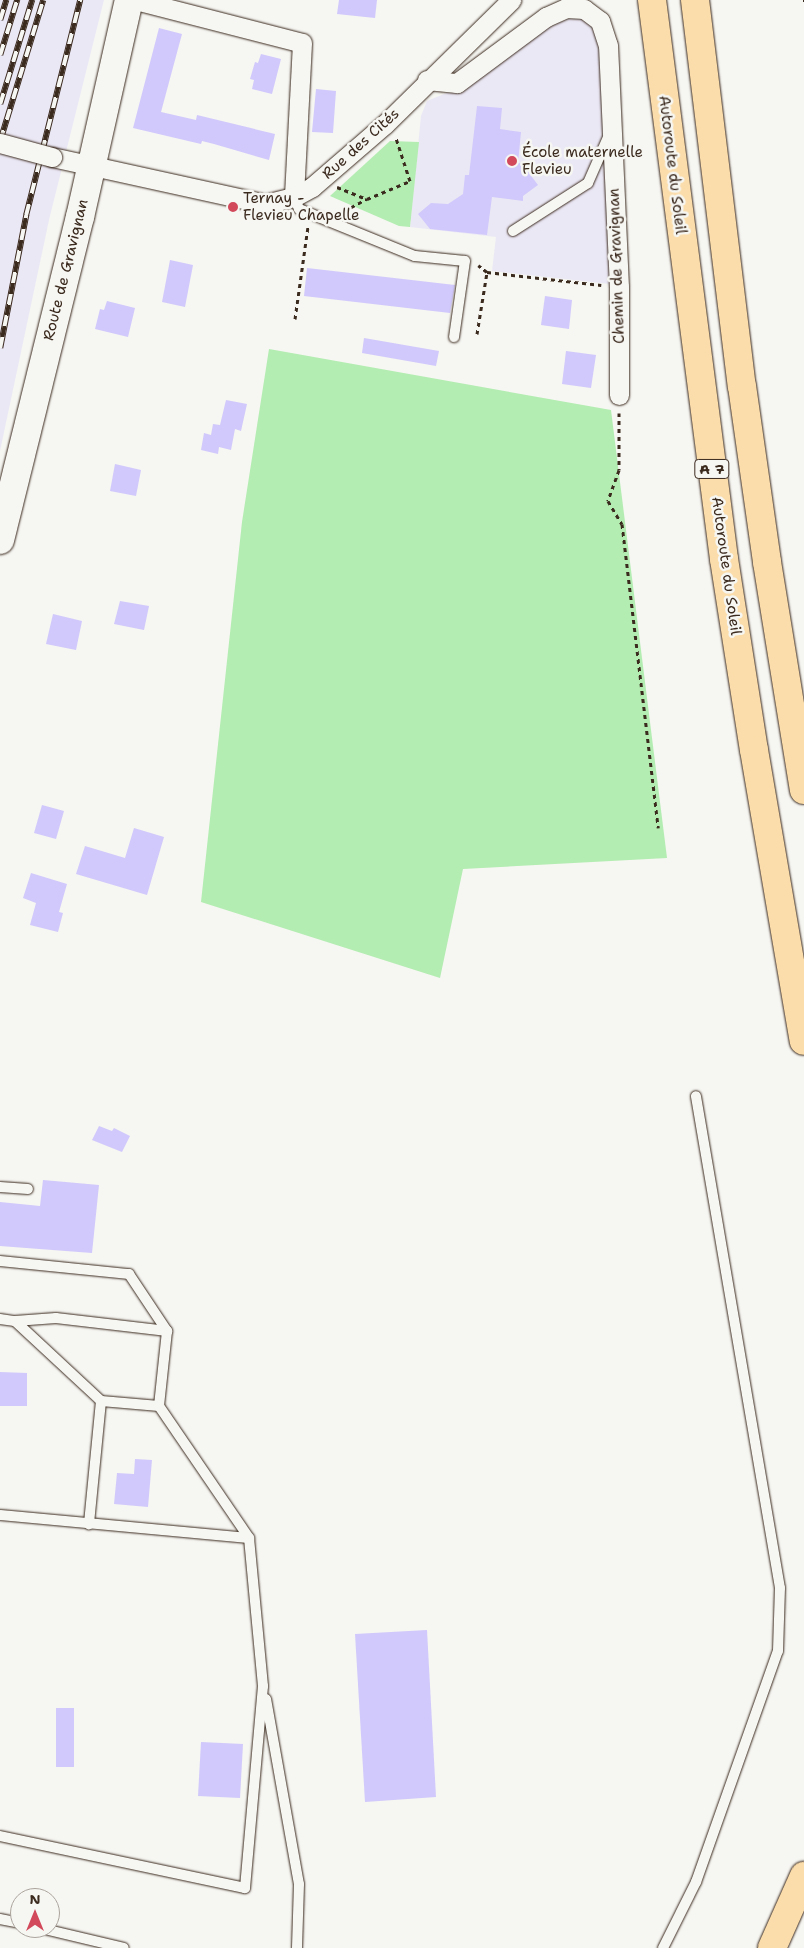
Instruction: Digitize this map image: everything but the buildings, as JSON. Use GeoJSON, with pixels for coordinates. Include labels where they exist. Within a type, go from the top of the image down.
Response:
{"type":"FeatureCollection","features":[{"type":"Feature","properties":{"kind":"highway","name":"Autoroute du Soleil"},"geometry":{"type":"LineString","coordinates":[[652,0],[724,559],[754,750],[804,1041]]}},
{"type":"Feature","properties":{"kind":"highway","name":"A 7"},"geometry":{"type":"LineString","coordinates":[[695,0],[746,415],[767,562],[804,790]]}},
{"type":"Feature","properties":{"kind":"highway"},"geometry":{"type":"LineString","coordinates":[[772,1948],[804,1876]]}},
{"type":"Feature","properties":{"kind":"street","name":"Route de Gravignan"},"geometry":{"type":"LineString","coordinates":[[0,540],[80,217],[130,0]]}},
{"type":"Feature","properties":{"kind":"street"},"geometry":{"type":"LineString","coordinates":[[135,0],[302,43],[294,198]]}},
{"type":"Feature","properties":{"kind":"street","name":"Rue des Cités"},"geometry":{"type":"LineString","coordinates":[[0,144],[265,204],[294,198],[327,175],[384,124],[511,0]]}},
{"type":"Feature","properties":{"kind":"street","name":"Chemin de Gravignan"},"geometry":{"type":"LineString","coordinates":[[427,80],[457,82],[546,17],[566,8],[584,9],[600,21],[608,45],[619,287],[619,395]]}},
{"type":"Feature","properties":{"kind":"lane"},"geometry":{"type":"LineString","coordinates":[[513,231],[588,183],[606,138],[612,132]]}},
{"type":"Feature","properties":{"kind":"lane"},"geometry":{"type":"LineString","coordinates":[[294,198],[299,210],[415,256],[465,261],[454,337]]}},
{"type":"Feature","properties":{"kind":"lane"},"geometry":{"type":"LineString","coordinates":[[663,1948],[696,1882],[778,1651],[780,1588],[696,1096]]}},
{"type":"Feature","properties":{"kind":"lane"},"geometry":{"type":"LineString","coordinates":[[0,1187],[28,1189]]}},
{"type":"Feature","properties":{"kind":"lane"},"geometry":{"type":"LineString","coordinates":[[0,1260],[129,1274],[167,1331],[159,1406],[249,1538],[263,1686],[299,1884],[296,1948]]}},
{"type":"Feature","properties":{"kind":"lane"},"geometry":{"type":"LineString","coordinates":[[0,1319],[15,1321],[56,1318],[167,1331]]}},
{"type":"Feature","properties":{"kind":"lane"},"geometry":{"type":"LineString","coordinates":[[15,1321],[101,1401],[159,1406]]}},
{"type":"Feature","properties":{"kind":"lane"},"geometry":{"type":"LineString","coordinates":[[90,1524],[101,1401]]}},
{"type":"Feature","properties":{"kind":"lane"},"geometry":{"type":"LineString","coordinates":[[0,1515],[249,1538]]}},
{"type":"Feature","properties":{"kind":"lane"},"geometry":{"type":"LineString","coordinates":[[0,1836],[245,1888],[263,1686]]}},
{"type":"Feature","properties":{"kind":"lane"},"geometry":{"type":"LineString","coordinates":[[60,1933],[124,1948]]}},
{"type":"Feature","properties":{"kind":"path"},"geometry":{"type":"LineString","coordinates":[[295,319],[309,214],[323,204],[345,212],[367,199],[410,181],[396,136],[384,124]]}},
{"type":"Feature","properties":{"kind":"path"},"geometry":{"type":"LineString","coordinates":[[327,175],[336,187],[367,199]]}},
{"type":"Feature","properties":{"kind":"path"},"geometry":{"type":"LineString","coordinates":[[465,261],[477,264],[487,272],[619,287]]}},
{"type":"Feature","properties":{"kind":"path"},"geometry":{"type":"LineString","coordinates":[[477,334],[487,272]]}},
{"type":"Feature","properties":{"kind":"path"},"geometry":{"type":"LineString","coordinates":[[619,395],[619,470],[608,501],[622,524],[658,828]]}},
{"type":"Feature","properties":{"kind":"shaded area"},"geometry":{"type":"Polygon","coordinates":[[[0,0],[104,0],[49,220],[0,451],[0,0]]]}},
{"type":"Feature","properties":{"kind":"shaded area","name":"École maternelle Flevieu"},"geometry":{"type":"Polygon","coordinates":[[[582,15],[596,27],[602,52],[610,284],[492,271],[496,237],[410,227],[421,116],[427,101],[466,85],[555,18],[582,15]]]}},
{"type":"Feature","properties":{"kind":"green space"},"geometry":{"type":"Polygon","coordinates":[[[390,141],[419,142],[410,227],[399,226],[330,196],[390,141]]]}},
{"type":"Feature","properties":{"kind":"green space"},"geometry":{"type":"Polygon","coordinates":[[[269,349],[611,410],[667,858],[463,869],[440,978],[201,902],[242,522],[269,349]]]}},
{"type":"Feature","properties":{"kind":"railway"},"geometry":{"type":"LineString","coordinates":[[0,20],[6,0]]}},
{"type":"Feature","properties":{"kind":"railway"},"geometry":{"type":"LineString","coordinates":[[0,55],[17,0]]}},
{"type":"Feature","properties":{"kind":"railway"},"geometry":{"type":"LineString","coordinates":[[0,104],[32,0]]}},
{"type":"Feature","properties":{"kind":"railway"},"geometry":{"type":"LineString","coordinates":[[0,141],[43,0]]}},
{"type":"Feature","properties":{"kind":"railway"},"geometry":{"type":"LineString","coordinates":[[0,348],[26,215],[80,0]]}},
{"type":"Feature","properties":{"kind":"place","name":"École maternelle Flevieu"},"geometry":{"type":"Point","coordinates":[512,161]}},
{"type":"Feature","properties":{"kind":"place","name":"Ternay - Flevieu Chapelle"},"geometry":{"type":"Point","coordinates":[233,207]}}]}
